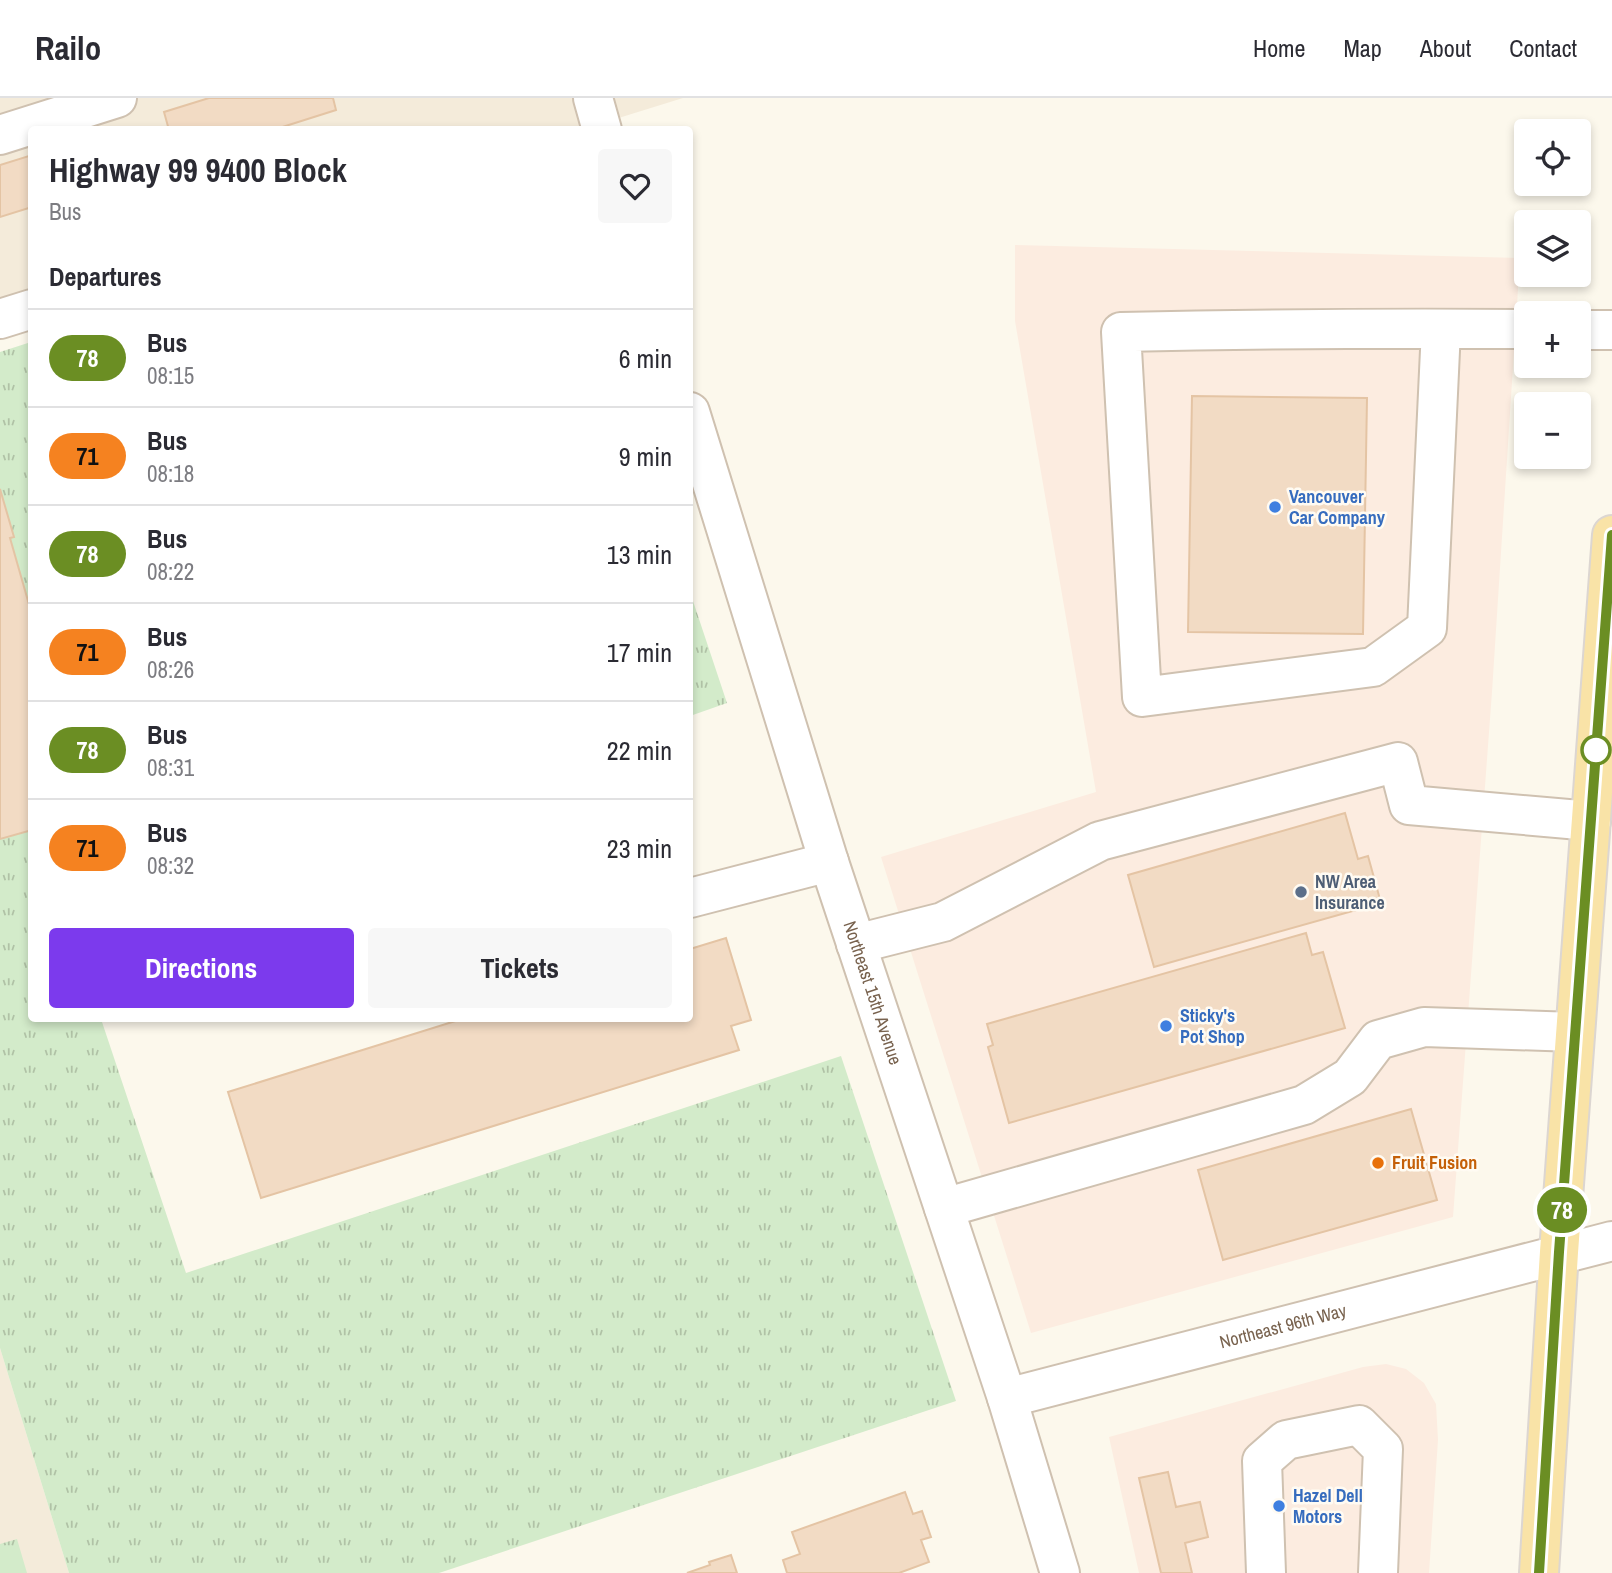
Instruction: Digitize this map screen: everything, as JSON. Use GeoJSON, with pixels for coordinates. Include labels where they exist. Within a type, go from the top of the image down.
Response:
{"type":"FeatureCollection","features":[{"type":"Feature","properties":{"kind":"main road"},"geometry":{"type":"LineString","coordinates":[[1539,1573],[1559,1252],[1591,821],[1604,743],[1612,535]]}},
{"type":"Feature","properties":{"kind":"street"},"geometry":{"type":"LineString","coordinates":[[28,126],[117,98]]}},
{"type":"Feature","properties":{"kind":"street"},"geometry":{"type":"LineString","coordinates":[[0,135],[28,126]]}},
{"type":"Feature","properties":{"kind":"street"},"geometry":{"type":"LineString","coordinates":[[0,319],[28,310]]}},
{"type":"Feature","properties":{"kind":"street"},"geometry":{"type":"LineString","coordinates":[[1441,329],[1427,628],[1373,667],[1142,698],[1121,332],[1292,328],[1514,329]]}},
{"type":"Feature","properties":{"kind":"street"},"geometry":{"type":"LineString","coordinates":[[1591,330],[1612,330]]}},
{"type":"Feature","properties":{"kind":"street","name":"Northeast 15th Avenue"},"geometry":{"type":"LineString","coordinates":[[693,422],[829,862],[1007,1398],[1060,1573]]}},
{"type":"Feature","properties":{"kind":"street"},"geometry":{"type":"LineString","coordinates":[[856,944],[943,922],[1100,841],[1398,762],[1409,805],[1591,821]]}},
{"type":"Feature","properties":{"kind":"street"},"geometry":{"type":"LineString","coordinates":[[693,897],[829,862]]}},
{"type":"Feature","properties":{"kind":"street"},"geometry":{"type":"LineString","coordinates":[[944,1208],[1304,1105],[1350,1077],[1378,1040],[1424,1027],[1575,1032]]}},
{"type":"Feature","properties":{"kind":"street","name":"Northeast 96th Way"},"geometry":{"type":"LineString","coordinates":[[1007,1398],[1559,1252],[1612,1241]]}},
{"type":"Feature","properties":{"kind":"street"},"geometry":{"type":"LineString","coordinates":[[1266,1573],[1262,1461],[1286,1440],[1359,1425],[1383,1449],[1378,1573]]}},
{"type":"Feature","properties":{"kind":"shaded area"},"geometry":{"type":"Polygon","coordinates":[[[0,98],[683,98],[593,126],[28,126],[28,297],[0,306],[0,98]]]}},
{"type":"Feature","properties":{"kind":"shaded area"},"geometry":{"type":"Polygon","coordinates":[[[1015,245],[1514,258],[1514,287],[1518,287],[1517,301],[1514,301],[1514,351],[1492,692],[1453,1217],[1031,1333],[881,857],[1096,792],[1015,321],[1015,245]]]}},
{"type":"Feature","properties":{"kind":"shaded area"},"geometry":{"type":"Polygon","coordinates":[[[0,1348],[69,1573],[0,1573],[0,1348]]]}},
{"type":"Feature","properties":{"kind":"shaded area","name":"Hazel Dell Motors"},"geometry":{"type":"Polygon","coordinates":[[[1386,1364],[1406,1369],[1424,1383],[1436,1404],[1438,1440],[1429,1573],[1139,1573],[1109,1437],[1363,1367],[1386,1364]]]}},
{"type":"Feature","properties":{"kind":"green space"},"geometry":{"type":"Polygon","coordinates":[[[28,343],[28,1022],[102,1022],[186,1273],[841,1056],[956,1401],[439,1573],[69,1573],[0,1348],[0,352],[28,343]]]}},
{"type":"Feature","properties":{"kind":"green space"},"geometry":{"type":"Polygon","coordinates":[[[693,601],[727,703],[693,715],[693,601]]]}},
{"type":"Feature","properties":{"kind":"green space"},"geometry":{"type":"Polygon","coordinates":[[[17,1539],[27,1573],[0,1573],[0,1544],[17,1539]]]}},
{"type":"Feature","properties":{"kind":"building"},"geometry":{"type":"Polygon","coordinates":[[[209,98],[333,98],[336,110],[286,126],[168,126],[164,112],[209,98]]]}},
{"type":"Feature","properties":{"kind":"building"},"geometry":{"type":"Polygon","coordinates":[[[28,156],[28,208],[0,217],[0,165],[28,156]]]}},
{"type":"Feature","properties":{"kind":"building"},"geometry":{"type":"Polygon","coordinates":[[[1192,396],[1367,398],[1363,634],[1188,632],[1192,396]]]}},
{"type":"Feature","properties":{"kind":"building"},"geometry":{"type":"Polygon","coordinates":[[[0,489],[14,537],[10,538],[28,601],[28,831],[0,839],[0,489]]]}},
{"type":"Feature","properties":{"kind":"building"},"geometry":{"type":"Polygon","coordinates":[[[1345,813],[1358,859],[1368,856],[1381,903],[1154,967],[1128,875],[1345,813]]]}},
{"type":"Feature","properties":{"kind":"building","name":"Sticky's Pot Shop"},"geometry":{"type":"Polygon","coordinates":[[[1306,933],[1312,955],[1323,952],[1345,1028],[1009,1123],[988,1047],[993,1045],[987,1024],[1306,933]]]}},
{"type":"Feature","properties":{"kind":"building"},"geometry":{"type":"Polygon","coordinates":[[[726,938],[751,1020],[731,1026],[739,1050],[261,1198],[228,1092],[452,1022],[693,1022],[693,948],[726,938]]]}},
{"type":"Feature","properties":{"kind":"building"},"geometry":{"type":"Polygon","coordinates":[[[1411,1109],[1437,1200],[1223,1260],[1198,1170],[1411,1109]]]}},
{"type":"Feature","properties":{"kind":"building"},"geometry":{"type":"Polygon","coordinates":[[[1168,1472],[1176,1507],[1200,1502],[1208,1537],[1185,1543],[1192,1573],[1161,1573],[1139,1478],[1168,1472]]]}},
{"type":"Feature","properties":{"kind":"building"},"geometry":{"type":"Polygon","coordinates":[[[905,1492],[913,1514],[922,1511],[931,1537],[921,1540],[929,1562],[899,1573],[787,1573],[783,1560],[800,1554],[792,1532],[905,1492]]]}},
{"type":"Feature","properties":{"kind":"building"},"geometry":{"type":"Polygon","coordinates":[[[731,1555],[737,1573],[687,1573],[710,1565],[709,1562],[731,1555]]]}},
{"type":"Feature","properties":{"kind":"bus line","name":"78"},"geometry":{"type":"LineString","coordinates":[[1539,1573],[1559,1252],[1612,535]]}},
{"type":"Feature","properties":{"kind":"place","name":"Vancouver Car Company"},"geometry":{"type":"Point","coordinates":[1275,507]}},
{"type":"Feature","properties":{"kind":"place","name":"NW Area Insurance"},"geometry":{"type":"Point","coordinates":[1301,892]}},
{"type":"Feature","properties":{"kind":"place","name":"Sticky's Pot Shop"},"geometry":{"type":"Point","coordinates":[1166,1026]}},
{"type":"Feature","properties":{"kind":"place","name":"Fruit Fusion"},"geometry":{"type":"Point","coordinates":[1378,1163]}},
{"type":"Feature","properties":{"kind":"place","name":"Hazel Dell Motors"},"geometry":{"type":"Point","coordinates":[1279,1506]}}]}
